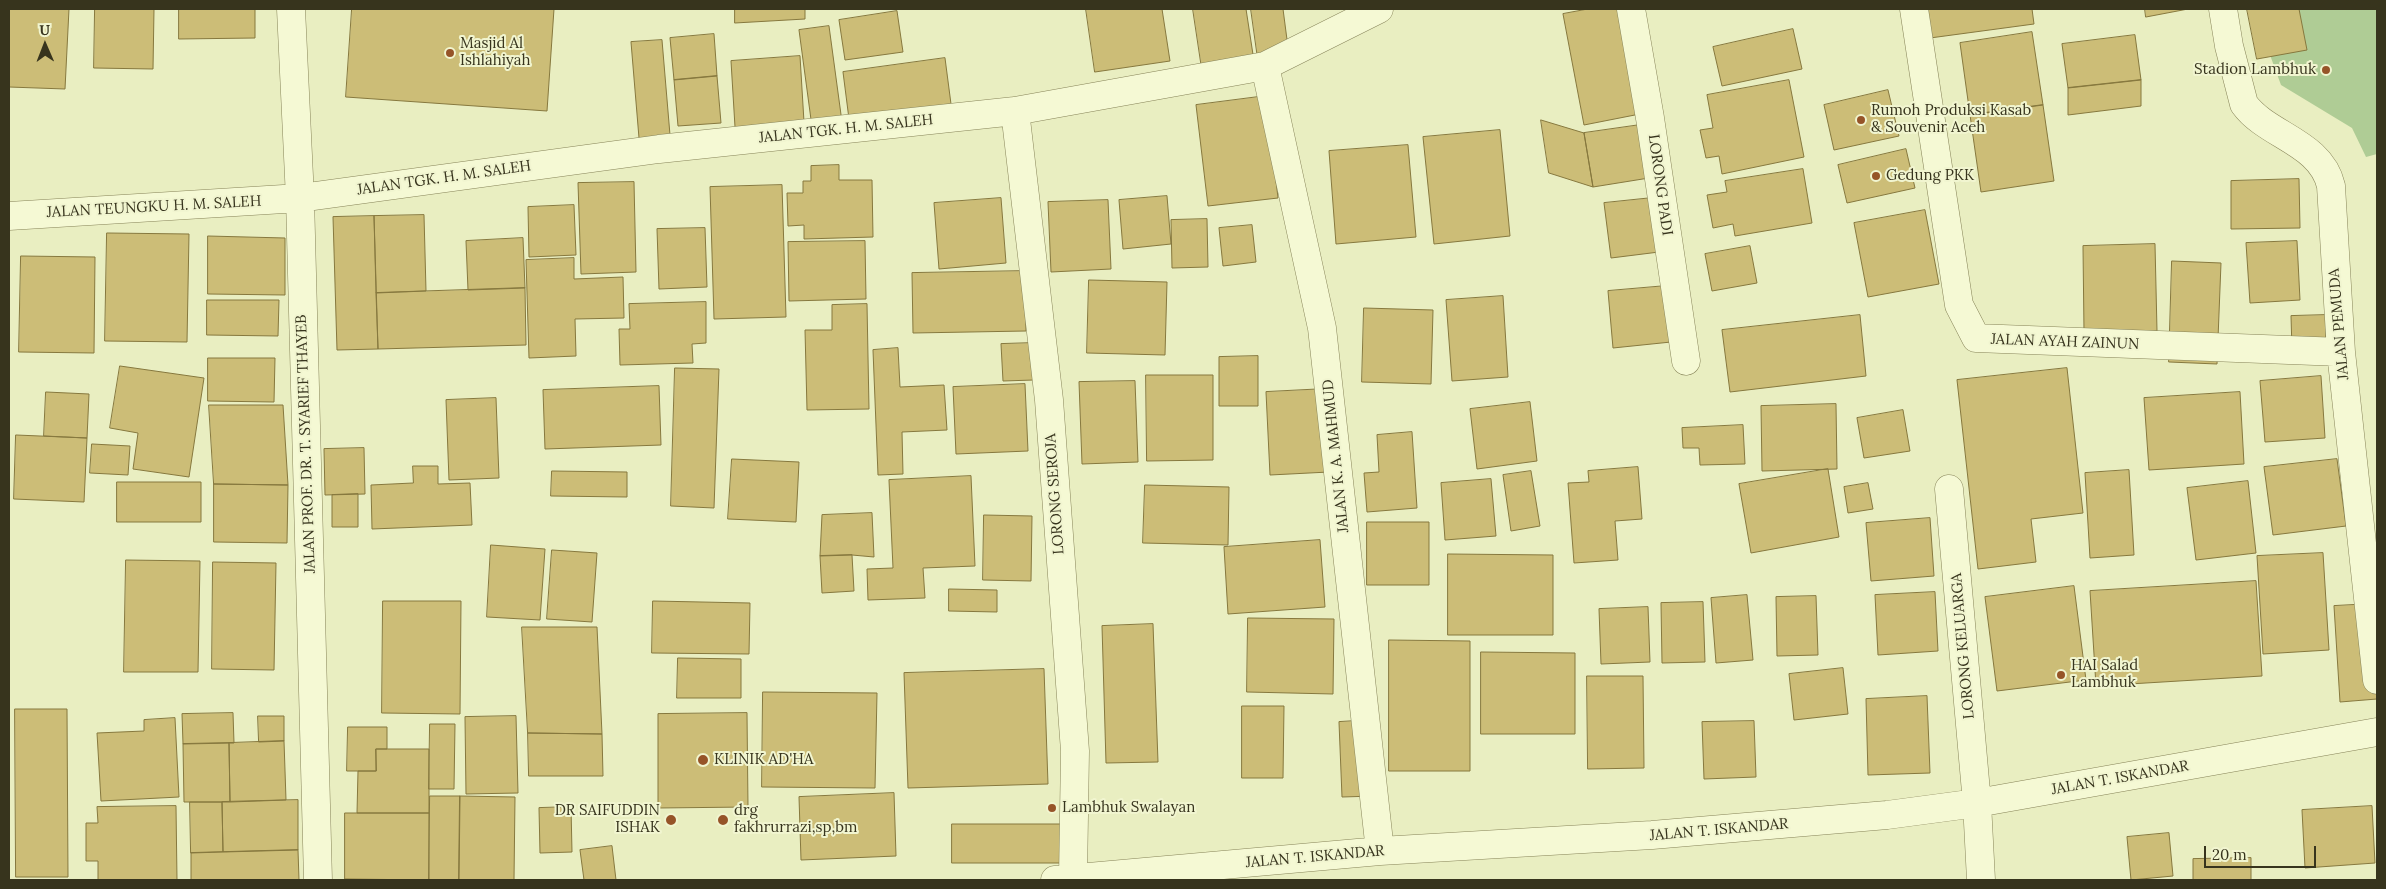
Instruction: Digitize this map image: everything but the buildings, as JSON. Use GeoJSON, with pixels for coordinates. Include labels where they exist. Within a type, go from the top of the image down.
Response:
{"type":"FeatureCollection","features":[{"type":"Feature","properties":{"kind":"street","name":"JALAN PROF. DR. T. SYARIEF THAYEB"},"geometry":{"type":"LineString","coordinates":[[291,9],[300,198],[318,880]]}},
{"type":"Feature","properties":{"kind":"street","name":"JALAN TGK. H. M. SALEH"},"geometry":{"type":"LineString","coordinates":[[300,198],[659,149],[1015,111],[1265,66],[1379,9]]}},
{"type":"Feature","properties":{"kind":"street","name":"LORONG PADI"},"geometry":{"type":"LineString","coordinates":[[1631,9],[1650,118],[1686,361]]}},
{"type":"Feature","properties":{"kind":"street","name":"JALAN AYAH ZAINUN"},"geometry":{"type":"LineString","coordinates":[[1914,9],[1959,305],[1976,338],[2341,352]]}},
{"type":"Feature","properties":{"kind":"street","name":"JALAN PEMUDA"},"geometry":{"type":"LineString","coordinates":[[2223,9],[2229,46],[2244,104],[2250,112],[2291,138],[2320,163],[2329,177],[2341,352],[2377,680]]}},
{"type":"Feature","properties":{"kind":"street","name":"JALAN K. A. MAHMUD"},"geometry":{"type":"LineString","coordinates":[[1265,66],[1322,328],[1380,851]]}},
{"type":"Feature","properties":{"kind":"street","name":"LORONG SEROJA"},"geometry":{"type":"LineString","coordinates":[[1015,111],[1049,400],[1075,751],[1064,880]]}},
{"type":"Feature","properties":{"kind":"street","name":"JALAN TEUNGKU H. M. SALEH"},"geometry":{"type":"LineString","coordinates":[[9,216],[300,198]]}},
{"type":"Feature","properties":{"kind":"street","name":"LORONG KELUARGA"},"geometry":{"type":"LineString","coordinates":[[1949,489],[1977,803],[1981,880]]}},
{"type":"Feature","properties":{"kind":"street","name":"JALAN T. ISKANDAR"},"geometry":{"type":"LineString","coordinates":[[1064,880],[1380,851],[1652,836],[1887,815],[1977,803],[2377,732]]}},
{"type":"Feature","properties":{"kind":"green space","name":"Stadion Lambhuk"},"geometry":{"type":"Polygon","coordinates":[[[2263,9],[2377,9],[2377,154],[2366,157],[2352,128],[2281,85],[2270,55],[2263,9]]]}},
{"type":"Feature","properties":{"kind":"place","name":"Masjid Al Ishlahiyah"},"geometry":{"type":"Point","coordinates":[450,53]}},
{"type":"Feature","properties":{"kind":"place","name":"Stadion Lambhuk"},"geometry":{"type":"Point","coordinates":[2326,70]}},
{"type":"Feature","properties":{"kind":"place","name":"Rumoh Produksi Kasab & Souvenir Aceh"},"geometry":{"type":"Point","coordinates":[1861,120]}},
{"type":"Feature","properties":{"kind":"place","name":"Gedung PKK"},"geometry":{"type":"Point","coordinates":[1876,176]}},
{"type":"Feature","properties":{"kind":"place","name":"HAI Salad Lambhuk"},"geometry":{"type":"Point","coordinates":[2061,675]}},
{"type":"Feature","properties":{"kind":"place","name":"KLINIK AD'HA"},"geometry":{"type":"Point","coordinates":[703,760]}},
{"type":"Feature","properties":{"kind":"place","name":"Lambhuk Swalayan"},"geometry":{"type":"Point","coordinates":[1052,808]}},
{"type":"Feature","properties":{"kind":"place","name":"DR SAIFUDDIN ISHAK"},"geometry":{"type":"Point","coordinates":[671,820]}},
{"type":"Feature","properties":{"kind":"place","name":"drg fakhrurrazi,sp,bm"},"geometry":{"type":"Point","coordinates":[723,820]}}]}
